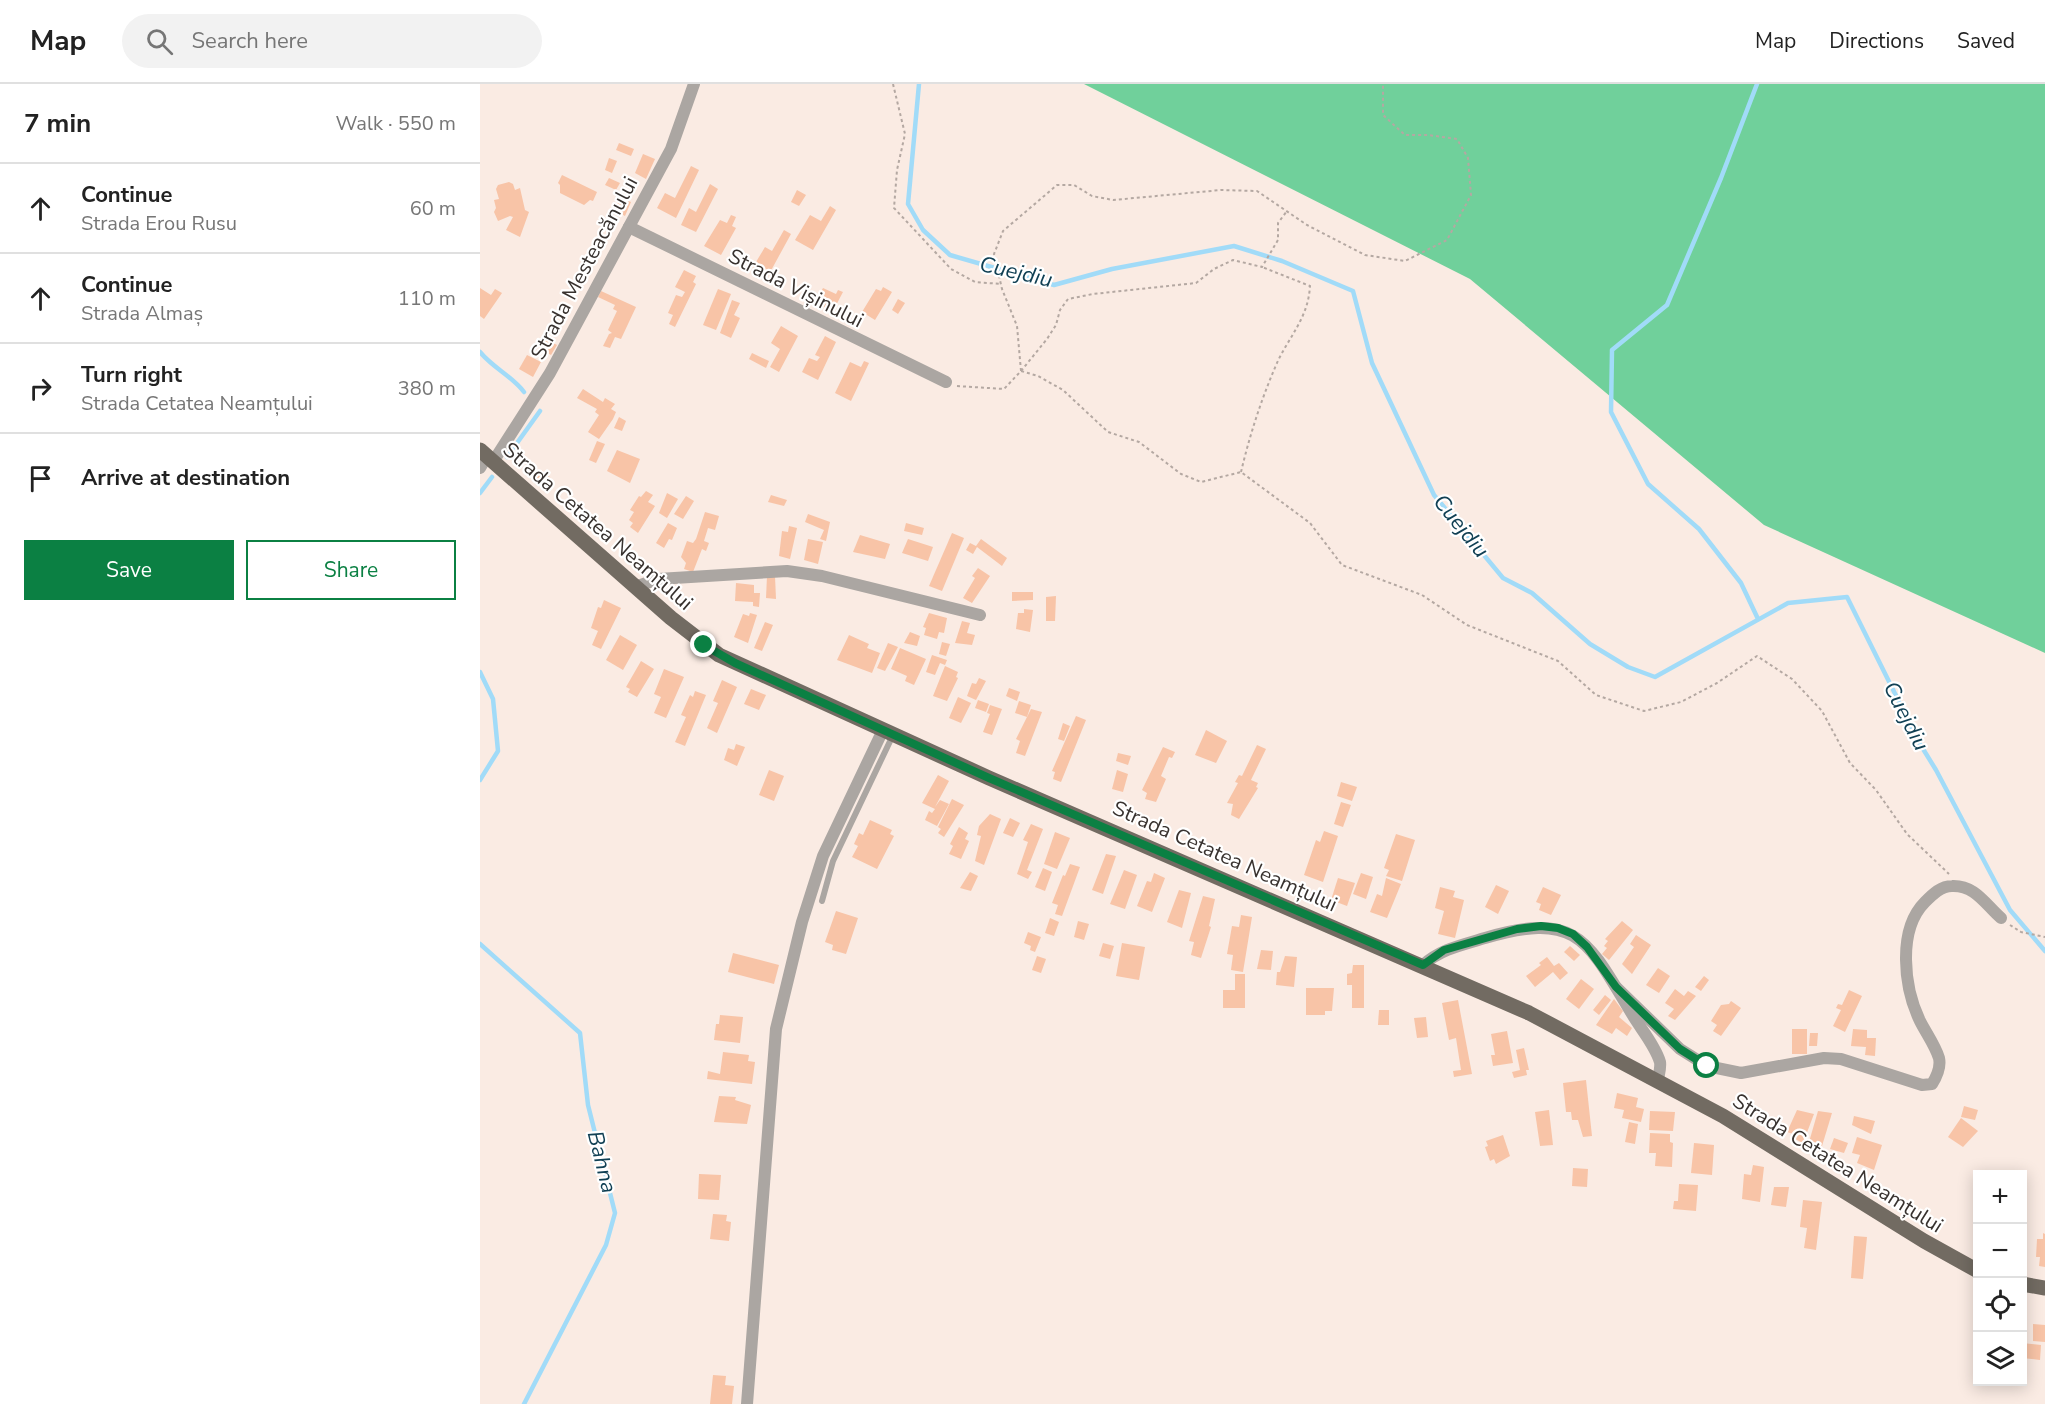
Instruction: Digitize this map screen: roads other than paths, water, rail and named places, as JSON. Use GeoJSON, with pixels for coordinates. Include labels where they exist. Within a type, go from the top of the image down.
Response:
{"type":"FeatureCollection","features":[{"type":"Feature","properties":{"kind":"main road","name":"Strada Cetatea Neamțului"},"geometry":{"type":"LineString","coordinates":[[485,459],[635,587],[719,655],[989,778],[1423,965],[1528,1013],[1723,1116],[1924,1242],[1973,1269]]}},
{"type":"Feature","properties":{"kind":"main road"},"geometry":{"type":"LineString","coordinates":[[2027,1285],[2045,1288]]}},
{"type":"Feature","properties":{"kind":"street","name":"Strada Mesteacănului"},"geometry":{"type":"LineString","coordinates":[[485,459],[549,373],[671,149],[694,84]]}},
{"type":"Feature","properties":{"kind":"street","name":"Strada Vișinului"},"geometry":{"type":"LineString","coordinates":[[629,227],[946,382]]}},
{"type":"Feature","properties":{"kind":"street"},"geometry":{"type":"LineString","coordinates":[[635,587],[658,579],[787,571],[822,576],[980,615]]}},
{"type":"Feature","properties":{"kind":"street"},"geometry":{"type":"LineString","coordinates":[[747,1404],[776,1029],[802,922],[823,856],[888,732]]}},
{"type":"Feature","properties":{"kind":"street"},"geometry":{"type":"LineString","coordinates":[[1616,987],[1680,1049],[1707,1066],[1741,1073],[1824,1058],[1841,1059],[1922,1085],[1932,1084],[1938,1074],[1940,1059],[1913,1003],[1907,945],[1921,907],[1934,893],[1947,886],[1960,886],[1971,890],[2001,918]]}},
{"type":"Feature","properties":{"kind":"street"},"geometry":{"type":"LineString","coordinates":[[1423,965],[1444,950],[1517,929],[1541,926],[1558,928],[1573,934],[1587,947],[1616,987],[1660,1063],[1658,1080]]}},
{"type":"Feature","properties":{"kind":"lane"},"geometry":{"type":"LineString","coordinates":[[822,901],[833,861],[888,732]]}},
{"type":"Feature","properties":{"kind":"waterway","name":"Cuejdiu"},"geometry":{"type":"LineString","coordinates":[[919,84],[908,204],[923,230],[950,255],[1054,285],[1112,269],[1234,246],[1282,261],[1353,291],[1372,363],[1434,495],[1503,578],[1532,593],[1590,644],[1628,667],[1655,677],[1788,603],[1847,597],[1920,744],[2010,910],[2045,951]]}},
{"type":"Feature","properties":{"kind":"waterway"},"geometry":{"type":"LineString","coordinates":[[1757,84],[1721,178],[1667,305],[1612,350],[1611,412],[1648,484],[1699,529],[1741,583],[1758,619]]}},
{"type":"Feature","properties":{"kind":"waterway","name":"Bahna"},"geometry":{"type":"LineString","coordinates":[[480,352],[524,392]]}},
{"type":"Feature","properties":{"kind":"waterway","name":"Bahna"},"geometry":{"type":"LineString","coordinates":[[507,457],[540,411]]}},
{"type":"Feature","properties":{"kind":"waterway","name":"Bahna"},"geometry":{"type":"LineString","coordinates":[[480,493],[492,477]]}},
{"type":"Feature","properties":{"kind":"waterway","name":"Bahna"},"geometry":{"type":"LineString","coordinates":[[480,672],[493,699],[498,751],[480,780]]}},
{"type":"Feature","properties":{"kind":"waterway","name":"Bahna"},"geometry":{"type":"LineString","coordinates":[[480,944],[580,1033],[588,1105],[615,1213],[606,1245],[524,1404]]}}]}
